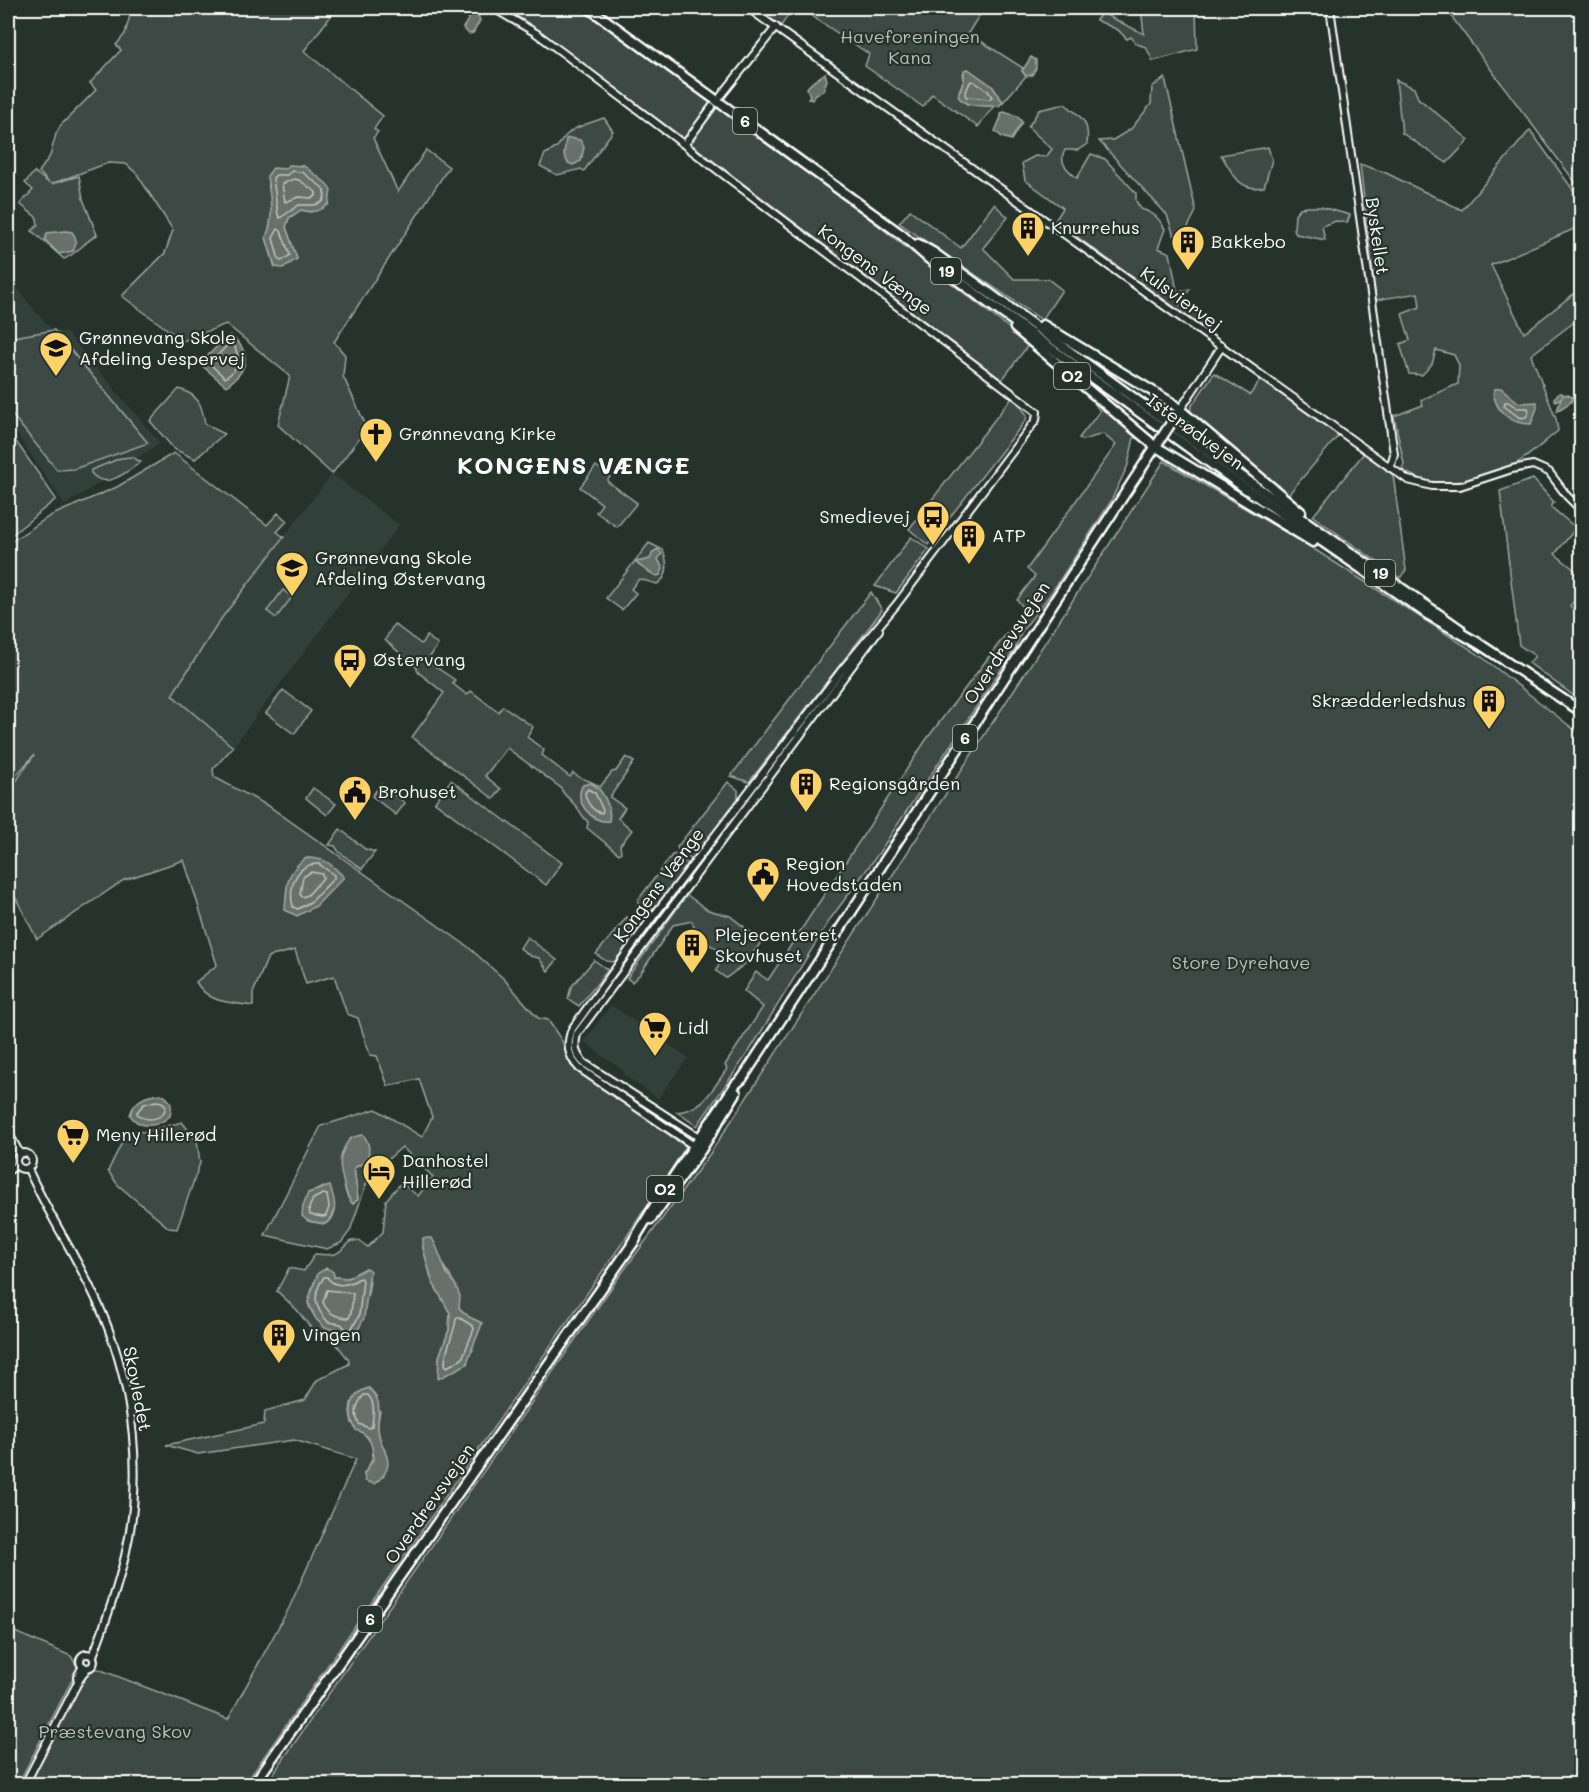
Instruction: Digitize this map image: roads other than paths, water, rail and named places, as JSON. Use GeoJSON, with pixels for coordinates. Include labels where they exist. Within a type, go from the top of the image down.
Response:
{"type":"FeatureCollection","features":[{"type":"Feature","properties":{"kind":"main road","name":"Isterødvejen"},"geometry":{"type":"LineString","coordinates":[[589,8],[902,235],[928,258],[991,305],[1331,549],[1427,614],[1478,643]]}},
{"type":"Feature","properties":{"kind":"main road","name":"Isterødvejen"},"geometry":{"type":"LineString","coordinates":[[902,235],[934,253],[1310,524],[1478,643],[1581,712]]}},
{"type":"Feature","properties":{"kind":"main road","name":"6"},"geometry":{"type":"LineString","coordinates":[[1001,301],[1023,312],[1178,412]]}},
{"type":"Feature","properties":{"kind":"main road","name":"O2"},"geometry":{"type":"LineString","coordinates":[[991,305],[1032,342],[1157,444]]}},
{"type":"Feature","properties":{"kind":"main road","name":"Overdrevsvejen"},"geometry":{"type":"LineString","coordinates":[[254,1785],[697,1148],[724,1115],[742,1079],[1178,412]]}},
{"type":"Feature","properties":{"kind":"main road"},"geometry":{"type":"LineString","coordinates":[[1178,412],[1300,511],[1310,524]]}},
{"type":"Feature","properties":{"kind":"main road"},"geometry":{"type":"LineString","coordinates":[[1157,444],[1311,541],[1331,549]]}},
{"type":"Feature","properties":{"kind":"street","name":"Kongens Vænge"},"geometry":{"type":"LineString","coordinates":[[493,8],[536,33],[1036,412],[1036,420],[578,1034],[575,1043],[576,1052],[584,1063],[703,1140]]}},
{"type":"Feature","properties":{"kind":"street","name":"Kulsviervej"},"geometry":{"type":"LineString","coordinates":[[748,8],[1390,468],[1419,484],[1447,487],[1476,482],[1512,469],[1533,465],[1549,472],[1581,511]]}},
{"type":"Feature","properties":{"kind":"street","name":"Byskellet"},"geometry":{"type":"LineString","coordinates":[[1330,8],[1394,454],[1390,468]]}},
{"type":"Feature","properties":{"kind":"street"},"geometry":{"type":"LineString","coordinates":[[721,96],[776,27]]}},
{"type":"Feature","properties":{"kind":"street"},"geometry":{"type":"LineString","coordinates":[[685,144],[712,107]]}},
{"type":"Feature","properties":{"kind":"street","name":"Overdrevsvejen"},"geometry":{"type":"LineString","coordinates":[[1178,412],[1222,346]]}},
{"type":"Feature","properties":{"kind":"street","name":"Kongens Vænge"},"geometry":{"type":"LineString","coordinates":[[697,1148],[579,1068],[570,1054],[568,1038],[580,1016],[649,922],[841,671],[891,612]]}},
{"type":"Feature","properties":{"kind":"street"},"geometry":{"type":"LineString","coordinates":[[8,1132],[20,1154]]}},
{"type":"Feature","properties":{"kind":"street"},"geometry":{"type":"LineString","coordinates":[[20,1154],[28,1154],[32,1158],[28,1169],[21,1169],[17,1165],[16,1159],[20,1154]]}},
{"type":"Feature","properties":{"kind":"street"},"geometry":{"type":"LineString","coordinates":[[8,1171],[17,1165]]}},
{"type":"Feature","properties":{"kind":"street","name":"Skovledet"},"geometry":{"type":"LineString","coordinates":[[28,1169],[102,1313],[117,1353],[130,1414],[134,1485],[130,1526],[118,1583],[102,1630],[90,1655]]}},
{"type":"Feature","properties":{"kind":"street"},"geometry":{"type":"LineString","coordinates":[[25,1785],[85,1667],[94,1664],[90,1655],[82,1655],[80,1659],[85,1667]]}},
{"type":"Feature","properties":{"kind":"water"},"geometry":{"type":"Polygon","coordinates":[[[472,13],[478,14],[480,21],[473,33],[469,34],[463,28],[472,13]]]}},
{"type":"Feature","properties":{"kind":"water"},"geometry":{"type":"Polygon","coordinates":[[[1031,57],[1036,60],[1036,68],[1032,75],[1026,76],[1022,71],[1031,57]]]}},
{"type":"Feature","properties":{"kind":"water"},"geometry":{"type":"Polygon","coordinates":[[[968,69],[992,86],[1003,102],[999,106],[983,106],[961,100],[958,96],[964,80],[964,70],[968,69]]]}},
{"type":"Feature","properties":{"kind":"water"},"geometry":{"type":"Polygon","coordinates":[[[825,73],[827,80],[823,91],[816,94],[813,100],[808,99],[810,96],[807,88],[825,73]]]}},
{"type":"Feature","properties":{"kind":"water"},"geometry":{"type":"Polygon","coordinates":[[[1001,113],[1017,116],[1022,122],[1011,140],[995,131],[1001,113]]]}},
{"type":"Feature","properties":{"kind":"water"},"geometry":{"type":"Polygon","coordinates":[[[566,139],[580,140],[584,147],[581,161],[573,165],[568,163],[564,155],[566,139]]]}},
{"type":"Feature","properties":{"kind":"water"},"geometry":{"type":"Polygon","coordinates":[[[289,165],[304,166],[327,184],[331,190],[329,204],[326,207],[316,211],[301,210],[289,218],[286,227],[297,259],[283,268],[275,267],[266,237],[271,214],[267,176],[273,168],[285,169],[289,165]]]}},
{"type":"Feature","properties":{"kind":"water"},"geometry":{"type":"Polygon","coordinates":[[[66,231],[74,234],[75,246],[73,251],[59,254],[45,240],[47,233],[66,231]]]}},
{"type":"Feature","properties":{"kind":"water"},"geometry":{"type":"Polygon","coordinates":[[[230,335],[242,349],[245,362],[239,375],[226,386],[200,364],[230,335]]]}},
{"type":"Feature","properties":{"kind":"water"},"geometry":{"type":"Polygon","coordinates":[[[1501,388],[1519,403],[1537,402],[1531,424],[1517,422],[1502,412],[1493,393],[1495,389],[1501,388]]]}},
{"type":"Feature","properties":{"kind":"water"},"geometry":{"type":"Polygon","coordinates":[[[1559,393],[1573,397],[1571,402],[1557,411],[1561,398],[1556,401],[1554,398],[1559,393]]]}},
{"type":"Feature","properties":{"kind":"water"},"geometry":{"type":"Polygon","coordinates":[[[658,549],[662,554],[658,559],[663,569],[660,575],[656,576],[636,562],[650,559],[653,552],[658,549]]]}},
{"type":"Feature","properties":{"kind":"water"},"geometry":{"type":"Polygon","coordinates":[[[591,783],[606,799],[609,821],[596,819],[582,804],[580,791],[583,785],[591,783]]]}},
{"type":"Feature","properties":{"kind":"water"},"geometry":{"type":"Polygon","coordinates":[[[305,858],[327,862],[344,877],[316,906],[297,916],[285,910],[287,887],[290,875],[305,858]]]}},
{"type":"Feature","properties":{"kind":"water"},"geometry":{"type":"Polygon","coordinates":[[[161,1094],[169,1100],[170,1116],[160,1123],[149,1125],[134,1120],[130,1115],[134,1106],[141,1099],[161,1094]]]}},
{"type":"Feature","properties":{"kind":"water"},"geometry":{"type":"Polygon","coordinates":[[[363,1135],[368,1144],[369,1155],[367,1161],[354,1168],[358,1199],[353,1204],[345,1189],[340,1161],[343,1150],[350,1139],[363,1135]]]}},
{"type":"Feature","properties":{"kind":"water"},"geometry":{"type":"Polygon","coordinates":[[[330,1186],[334,1202],[332,1216],[325,1224],[308,1221],[302,1216],[308,1193],[330,1186]]]}},
{"type":"Feature","properties":{"kind":"water"},"geometry":{"type":"Polygon","coordinates":[[[423,1238],[432,1238],[447,1274],[455,1284],[460,1296],[459,1308],[469,1317],[482,1323],[467,1364],[438,1379],[439,1357],[449,1330],[450,1313],[432,1281],[423,1248],[423,1238]]]}},
{"type":"Feature","properties":{"kind":"water"},"geometry":{"type":"Polygon","coordinates":[[[327,1268],[333,1272],[334,1277],[348,1278],[366,1268],[370,1271],[364,1318],[353,1339],[347,1339],[338,1330],[325,1328],[316,1319],[308,1302],[318,1273],[327,1268]]]}},
{"type":"Feature","properties":{"kind":"water"},"geometry":{"type":"Polygon","coordinates":[[[369,1388],[377,1398],[379,1436],[388,1463],[387,1469],[374,1484],[365,1481],[364,1474],[374,1458],[371,1444],[364,1434],[356,1430],[351,1417],[352,1405],[357,1394],[369,1388]]]}},
{"type":"Feature","properties":{"kind":"place","name":"Knurrehus"},"geometry":{"type":"Point","coordinates":[1028,257]}},
{"type":"Feature","properties":{"kind":"place","name":"Bakkebo"},"geometry":{"type":"Point","coordinates":[1188,271]}},
{"type":"Feature","properties":{"kind":"place","name":"Grønnevang Skole Afdeling Jespervej"},"geometry":{"type":"Point","coordinates":[56,377]}},
{"type":"Feature","properties":{"kind":"place","name":"Grønnevang Kirke"},"geometry":{"type":"Point","coordinates":[376,463]}},
{"type":"Feature","properties":{"kind":"place","name":"Smedievej"},"geometry":{"type":"Point","coordinates":[933,546]}},
{"type":"Feature","properties":{"kind":"place","name":"ATP"},"geometry":{"type":"Point","coordinates":[969,565]}},
{"type":"Feature","properties":{"kind":"place","name":"Grønnevang Skole Afdeling Østervang"},"geometry":{"type":"Point","coordinates":[292,597]}},
{"type":"Feature","properties":{"kind":"place","name":"Østervang"},"geometry":{"type":"Point","coordinates":[350,689]}},
{"type":"Feature","properties":{"kind":"place","name":"Skrædderledshus"},"geometry":{"type":"Point","coordinates":[1489,730]}},
{"type":"Feature","properties":{"kind":"place","name":"Regionsgården"},"geometry":{"type":"Point","coordinates":[806,813]}},
{"type":"Feature","properties":{"kind":"place","name":"Brohuset"},"geometry":{"type":"Point","coordinates":[355,821]}},
{"type":"Feature","properties":{"kind":"place","name":"Region Hovedstaden"},"geometry":{"type":"Point","coordinates":[763,903]}},
{"type":"Feature","properties":{"kind":"place","name":"Plejecenteret Skovhuset"},"geometry":{"type":"Point","coordinates":[692,974]}},
{"type":"Feature","properties":{"kind":"place","name":"Lidl"},"geometry":{"type":"Point","coordinates":[655,1057]}},
{"type":"Feature","properties":{"kind":"place","name":"Meny Hillerød"},"geometry":{"type":"Point","coordinates":[73,1164]}},
{"type":"Feature","properties":{"kind":"place","name":"Danhostel Hillerød"},"geometry":{"type":"Point","coordinates":[379,1200]}},
{"type":"Feature","properties":{"kind":"place","name":"Vingen"},"geometry":{"type":"Point","coordinates":[279,1364]}},
{"type":"Feature","properties":{"kind":"district","name":"KONGENS VÆNGE"},"geometry":{"type":"Point","coordinates":[574,466]}},
{"type":"Feature","properties":{"kind":"park label","name":"Haveforeningen Kana"},"geometry":{"type":"Point","coordinates":[910,47]}},
{"type":"Feature","properties":{"kind":"park label","name":"Store Dyrehave"},"geometry":{"type":"Point","coordinates":[1241,963]}},
{"type":"Feature","properties":{"kind":"park label","name":"Præstevang Skov"},"geometry":{"type":"Point","coordinates":[115,1732]}}]}
